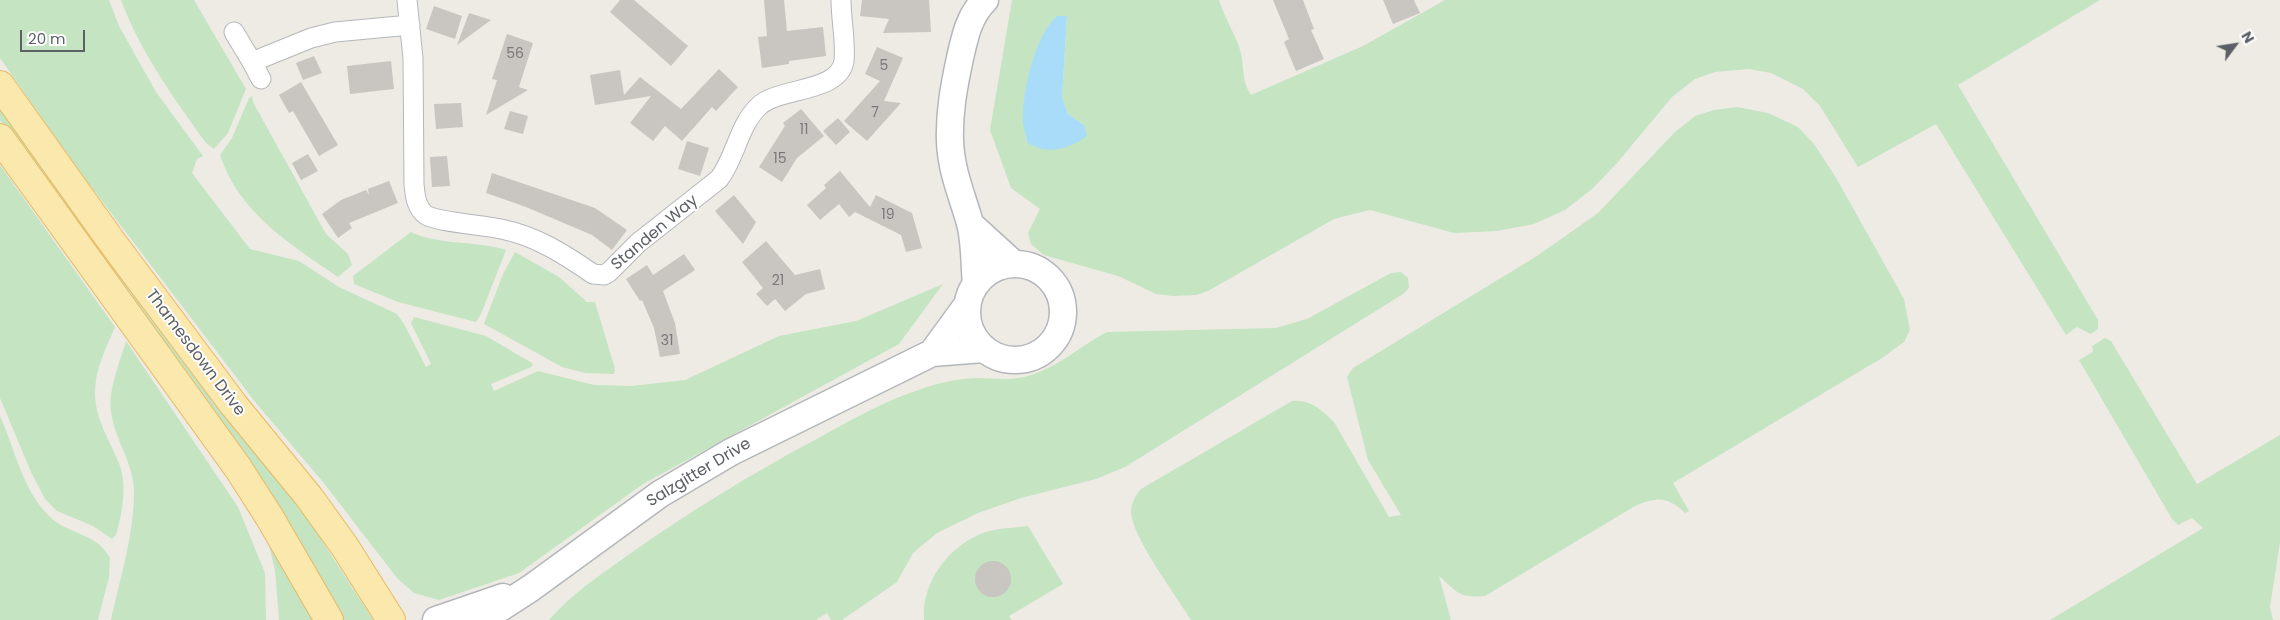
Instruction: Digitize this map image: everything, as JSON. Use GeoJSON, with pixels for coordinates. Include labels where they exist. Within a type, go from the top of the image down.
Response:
{"type":"FeatureCollection","features":[{"type":"Feature","properties":{"kind":"main road","name":"Thamesdown Drive"},"geometry":{"type":"LineString","coordinates":[[0,85],[112,242],[228,398],[309,497],[345,547],[390,620]]}},
{"type":"Feature","properties":{"kind":"main road","name":"Thamesdown Drive"},"geometry":{"type":"LineString","coordinates":[[0,138],[238,468],[275,526],[328,620]]}},
{"type":"Feature","properties":{"kind":"street","name":"Standen Way"},"geometry":{"type":"LineString","coordinates":[[407,0],[413,58],[414,184],[415,197],[422,211],[438,220],[465,222],[516,233],[548,245],[593,274],[604,275],[614,268],[638,243],[719,179],[727,168],[749,117],[760,105],[771,98],[824,83],[836,76],[844,63],[842,0]]}},
{"type":"Feature","properties":{"kind":"street","name":"Salzgitter Drive"},"geometry":{"type":"LineString","coordinates":[[932,353],[972,295],[986,273],[1000,266],[1014,264],[1028,266],[1042,272],[1053,282],[1064,310],[1062,326],[1055,340],[1046,350],[1034,357],[1021,361],[1007,360],[994,356],[983,349],[973,336],[968,321],[972,295],[970,224],[957,186],[952,164],[950,120],[951,96],[965,36],[977,4]]}},
{"type":"Feature","properties":{"kind":"street"},"geometry":{"type":"LineString","coordinates":[[252,62],[311,38],[335,32],[410,25]]}},
{"type":"Feature","properties":{"kind":"street"},"geometry":{"type":"LineString","coordinates":[[234,32],[261,79]]}},
{"type":"Feature","properties":{"kind":"street","name":"Salzgitter Drive"},"geometry":{"type":"LineString","coordinates":[[970,224],[1014,264]]}},
{"type":"Feature","properties":{"kind":"street","name":"Salzgitter Drive"},"geometry":{"type":"LineString","coordinates":[[482,620],[531,588],[630,515],[699,470],[760,436],[932,353],[983,349]]}},
{"type":"Feature","properties":{"kind":"street"},"geometry":{"type":"LineString","coordinates":[[436,620],[462,609],[531,588]]}},
{"type":"Feature","properties":{"kind":"street"},"geometry":{"type":"LineString","coordinates":[[506,620],[531,588]]}},
{"type":"Feature","properties":{"kind":"green space"},"geometry":{"type":"Polygon","coordinates":[[[0,0],[109,0],[119,26],[156,92],[203,156],[197,159],[192,173],[250,249],[299,261],[339,287],[397,314],[426,367],[431,364],[411,323],[414,317],[486,336],[532,363],[531,367],[491,384],[494,391],[538,371],[594,385],[631,386],[685,380],[779,336],[856,321],[943,284],[899,344],[643,484],[519,573],[439,600],[414,593],[397,578],[323,482],[256,403],[83,176],[0,58],[0,0]]]}},
{"type":"Feature","properties":{"kind":"green space"},"geometry":{"type":"Polygon","coordinates":[[[121,0],[194,0],[246,89],[228,133],[214,149],[206,143],[159,74],[138,38],[121,0]]]}},
{"type":"Feature","properties":{"kind":"green space"},"geometry":{"type":"Polygon","coordinates":[[[1012,0],[1219,0],[1239,48],[1245,80],[1251,95],[1363,46],[1445,0],[2100,0],[1958,85],[2098,320],[2098,329],[2091,334],[2077,327],[2066,335],[1936,124],[1858,167],[1820,106],[1803,89],[1771,73],[1749,69],[1715,72],[1695,79],[1672,97],[1617,163],[1592,189],[1565,210],[1534,224],[1497,231],[1454,233],[1370,210],[1334,219],[1208,291],[1196,295],[1173,296],[1156,294],[1118,276],[1044,255],[1031,244],[1028,233],[1040,209],[1011,188],[990,130],[1012,0]],[[1057,16],[1033,60],[1025,92],[1024,125],[1027,142],[1084,125],[1068,114],[1062,98],[1067,16],[1057,16]]]}},
{"type":"Feature","properties":{"kind":"green space"},"geometry":{"type":"Polygon","coordinates":[[[252,96],[254,104],[326,234],[348,254],[352,265],[338,277],[268,225],[240,194],[229,176],[220,155],[232,138],[249,98],[252,96]]]}},
{"type":"Feature","properties":{"kind":"green space"},"geometry":{"type":"Polygon","coordinates":[[[0,107],[232,423],[312,525],[373,620],[341,620],[74,221],[0,120],[0,107]]]}},
{"type":"Feature","properties":{"kind":"green space"},"geometry":{"type":"Polygon","coordinates":[[[1737,107],[1768,113],[1798,127],[1814,144],[1835,176],[1904,299],[1910,330],[1904,342],[1882,358],[1673,483],[1689,511],[1685,513],[1673,503],[1661,500],[1635,506],[1485,596],[1477,597],[1459,593],[1439,576],[1451,620],[1191,620],[1149,555],[1135,529],[1131,514],[1132,506],[1134,499],[1141,489],[1292,401],[1298,401],[1315,406],[1334,422],[1389,517],[1401,515],[1368,460],[1347,377],[1353,368],[1537,256],[1598,213],[1674,133],[1695,116],[1714,110],[1737,107]]]}},
{"type":"Feature","properties":{"kind":"green space"},"geometry":{"type":"Polygon","coordinates":[[[0,165],[115,327],[99,367],[95,384],[98,412],[104,431],[120,466],[123,483],[120,518],[116,535],[112,539],[93,526],[57,511],[45,499],[31,472],[0,398],[0,165]]]}},
{"type":"Feature","properties":{"kind":"green space"},"geometry":{"type":"Polygon","coordinates":[[[411,232],[434,239],[506,250],[481,314],[476,322],[398,302],[354,284],[353,276],[411,232]]]}},
{"type":"Feature","properties":{"kind":"green space"},"geometry":{"type":"Polygon","coordinates":[[[515,252],[559,277],[587,302],[595,302],[615,369],[614,374],[585,373],[562,367],[484,324],[503,274],[515,252]]]}},
{"type":"Feature","properties":{"kind":"green space"},"geometry":{"type":"Polygon","coordinates":[[[1401,272],[1408,278],[1409,288],[1403,294],[1125,467],[1096,479],[1021,498],[978,513],[937,533],[913,553],[897,582],[842,620],[831,620],[827,613],[816,620],[549,620],[567,601],[588,584],[697,509],[788,455],[887,402],[928,387],[952,381],[976,378],[1022,378],[1060,362],[1107,332],[1276,328],[1307,319],[1391,273],[1401,272]]]}},
{"type":"Feature","properties":{"kind":"green space"},"geometry":{"type":"Polygon","coordinates":[[[2105,338],[2111,341],[2197,484],[2280,435],[2280,542],[2270,607],[2273,620],[2050,620],[2203,528],[2192,518],[2178,525],[2172,519],[2079,360],[2093,352],[2092,346],[2105,338]]]}},
{"type":"Feature","properties":{"kind":"green space"},"geometry":{"type":"Polygon","coordinates":[[[126,341],[238,507],[265,573],[266,620],[111,620],[132,524],[134,492],[131,471],[116,433],[111,412],[111,395],[115,376],[126,341]]]}},
{"type":"Feature","properties":{"kind":"green space"},"geometry":{"type":"Polygon","coordinates":[[[0,416],[20,468],[32,494],[40,505],[57,522],[97,543],[110,558],[109,577],[98,620],[0,620],[0,416]]]}},
{"type":"Feature","properties":{"kind":"green space"},"geometry":{"type":"Polygon","coordinates":[[[1028,526],[1063,584],[1009,616],[1012,620],[924,620],[927,592],[933,579],[940,566],[961,545],[986,532],[1028,526]]]}},
{"type":"Feature","properties":{"kind":"green space"},"geometry":{"type":"Polygon","coordinates":[[[266,533],[315,620],[279,620],[275,570],[266,533]]]}},
{"type":"Feature","properties":{"kind":"water"},"geometry":{"type":"Polygon","coordinates":[[[1057,16],[1067,16],[1062,98],[1068,114],[1084,125],[1087,136],[1065,147],[1049,150],[1027,142],[1023,123],[1023,108],[1031,65],[1036,50],[1049,25],[1057,16]]]}},
{"type":"Feature","properties":{"kind":"building"},"geometry":{"type":"Polygon","coordinates":[[[620,0],[634,0],[688,46],[671,66],[610,12],[620,0]]]}},
{"type":"Feature","properties":{"kind":"building"},"geometry":{"type":"Polygon","coordinates":[[[764,0],[784,0],[787,31],[823,27],[826,56],[789,61],[789,64],[762,68],[758,37],[767,36],[764,0]]]}},
{"type":"Feature","properties":{"kind":"building"},"geometry":{"type":"Polygon","coordinates":[[[862,0],[929,0],[931,32],[883,33],[889,19],[860,16],[862,0]]]}},
{"type":"Feature","properties":{"kind":"building"},"geometry":{"type":"Polygon","coordinates":[[[1273,0],[1303,0],[1314,29],[1311,30],[1324,59],[1296,71],[1284,42],[1289,39],[1273,0]]]}},
{"type":"Feature","properties":{"kind":"building"},"geometry":{"type":"Polygon","coordinates":[[[1383,0],[1414,0],[1420,13],[1393,24],[1383,0]]]}},
{"type":"Feature","properties":{"kind":"building"},"geometry":{"type":"Polygon","coordinates":[[[434,6],[462,16],[455,39],[426,29],[434,6]]]}},
{"type":"Feature","properties":{"kind":"building"},"geometry":{"type":"Polygon","coordinates":[[[469,13],[491,20],[457,45],[469,13]]]}},
{"type":"Feature","properties":{"kind":"building"},"geometry":{"type":"Polygon","coordinates":[[[507,34],[533,43],[519,87],[528,90],[486,115],[497,80],[492,79],[507,34]]]}},
{"type":"Feature","properties":{"kind":"building"},"geometry":{"type":"Polygon","coordinates":[[[877,47],[903,58],[884,101],[901,103],[867,141],[844,121],[880,81],[865,74],[877,47]]]}},
{"type":"Feature","properties":{"kind":"building"},"geometry":{"type":"Polygon","coordinates":[[[314,56],[322,73],[303,80],[296,63],[314,56]]]}},
{"type":"Feature","properties":{"kind":"building"},"geometry":{"type":"Polygon","coordinates":[[[391,61],[394,89],[350,94],[347,66],[391,61]]]}},
{"type":"Feature","properties":{"kind":"building"},"geometry":{"type":"Polygon","coordinates":[[[719,69],[738,87],[716,111],[712,107],[682,141],[665,126],[653,141],[630,123],[651,96],[595,105],[590,75],[620,70],[624,95],[640,77],[681,109],[719,69]]]}},
{"type":"Feature","properties":{"kind":"building"},"geometry":{"type":"Polygon","coordinates":[[[301,82],[338,145],[319,156],[293,111],[289,113],[279,95],[301,82]]]}},
{"type":"Feature","properties":{"kind":"building"},"geometry":{"type":"Polygon","coordinates":[[[461,103],[463,127],[436,129],[434,104],[461,103]]]}},
{"type":"Feature","properties":{"kind":"building"},"geometry":{"type":"Polygon","coordinates":[[[801,109],[824,136],[797,158],[782,182],[759,167],[785,126],[783,123],[801,109]]]}},
{"type":"Feature","properties":{"kind":"building"},"geometry":{"type":"Polygon","coordinates":[[[510,111],[528,116],[523,134],[504,129],[510,111]]]}},
{"type":"Feature","properties":{"kind":"building"},"geometry":{"type":"Polygon","coordinates":[[[838,118],[850,132],[836,145],[823,131],[838,118]]]}},
{"type":"Feature","properties":{"kind":"building"},"geometry":{"type":"Polygon","coordinates":[[[687,141],[709,148],[700,176],[678,169],[687,141]]]}},
{"type":"Feature","properties":{"kind":"building"},"geometry":{"type":"Polygon","coordinates":[[[308,154],[318,171],[301,180],[292,163],[308,154]]]}},
{"type":"Feature","properties":{"kind":"building"},"geometry":{"type":"Polygon","coordinates":[[[447,156],[450,186],[432,187],[430,157],[447,156]]]}},
{"type":"Feature","properties":{"kind":"building"},"geometry":{"type":"Polygon","coordinates":[[[840,171],[870,207],[876,195],[912,213],[922,248],[906,252],[901,235],[855,212],[849,217],[839,204],[820,220],[807,205],[826,188],[824,185],[840,171]]]}},
{"type":"Feature","properties":{"kind":"building"},"geometry":{"type":"Polygon","coordinates":[[[492,173],[595,208],[627,230],[612,250],[592,235],[526,207],[486,193],[492,173]]]}},
{"type":"Feature","properties":{"kind":"building"},"geometry":{"type":"Polygon","coordinates":[[[389,181],[398,203],[349,223],[352,228],[338,238],[322,214],[341,200],[366,190],[369,195],[368,189],[389,181]]]}},
{"type":"Feature","properties":{"kind":"building"},"geometry":{"type":"Polygon","coordinates":[[[734,195],[756,222],[743,244],[715,211],[734,195]]]}},
{"type":"Feature","properties":{"kind":"building"},"geometry":{"type":"Polygon","coordinates":[[[766,241],[795,275],[820,269],[825,289],[806,294],[785,311],[775,299],[767,306],[756,294],[763,288],[742,262],[766,241]]]}},
{"type":"Feature","properties":{"kind":"building"},"geometry":{"type":"Polygon","coordinates":[[[684,254],[695,270],[663,291],[675,323],[680,354],[660,357],[654,328],[642,300],[640,301],[626,279],[647,265],[653,275],[684,254]]]}},
{"type":"Feature","properties":{"kind":"building"},"geometry":{"type":"Polygon","coordinates":[[[993,561],[1000,562],[1006,566],[1010,572],[1010,586],[1006,592],[1000,596],[993,597],[986,596],[980,592],[976,586],[975,579],[976,572],[980,566],[986,562],[993,561]]]}}]}
